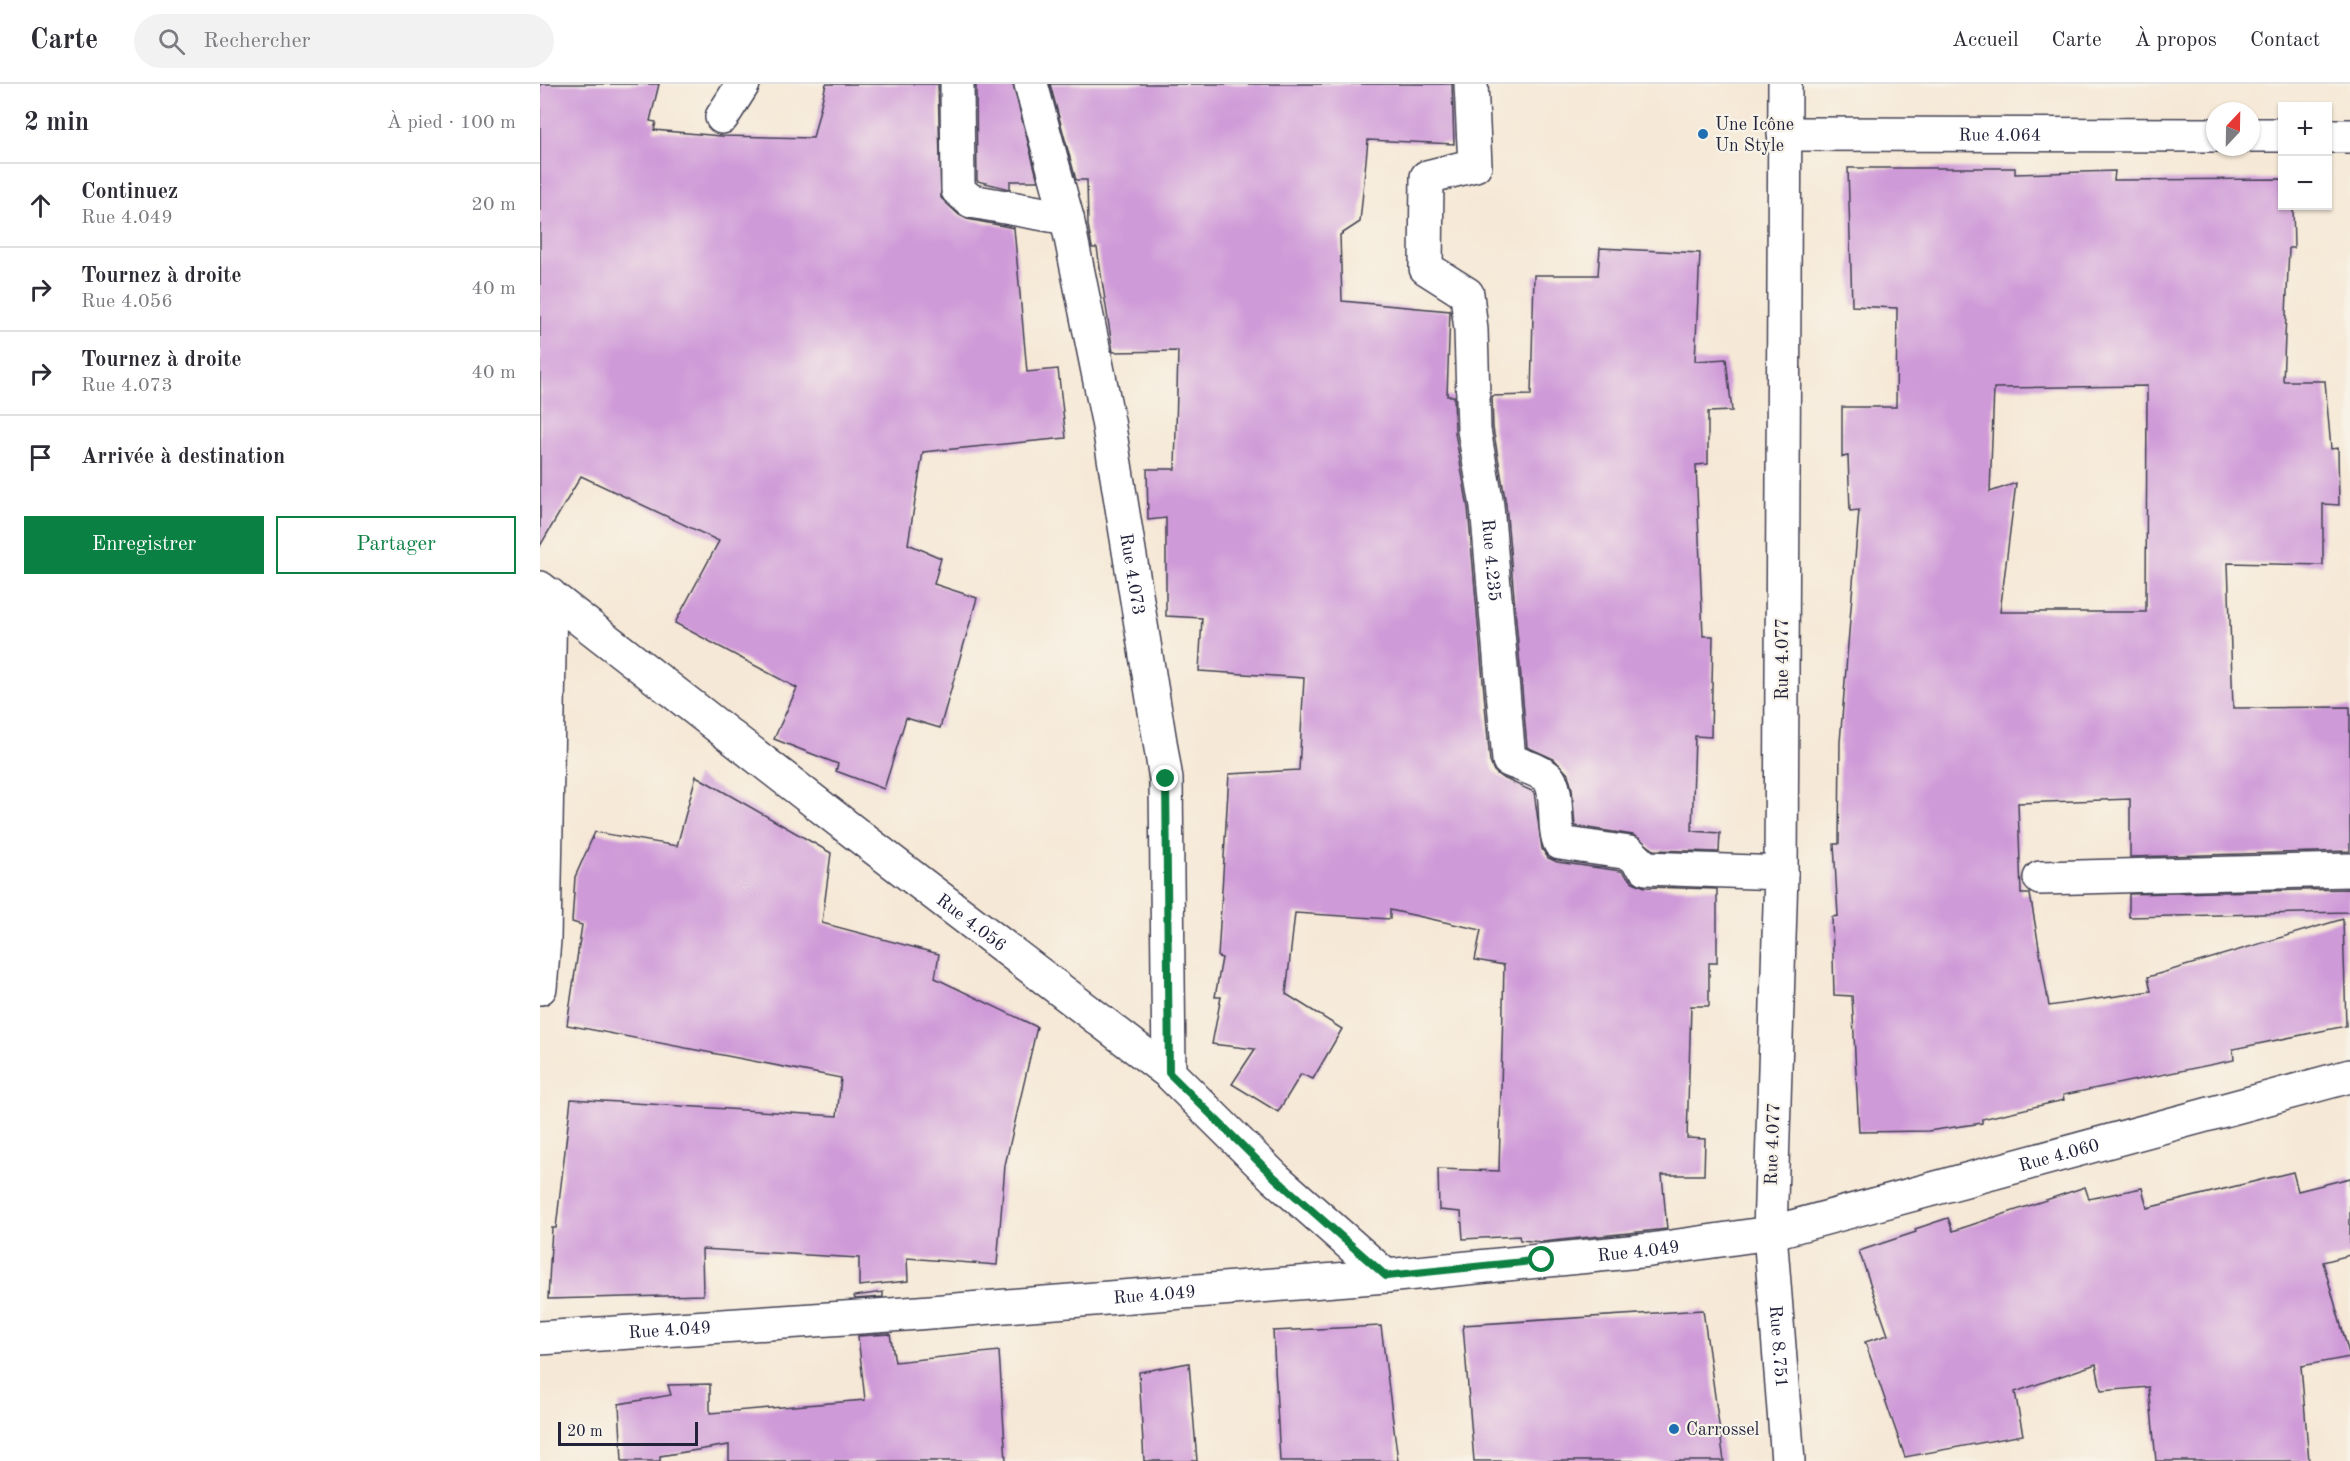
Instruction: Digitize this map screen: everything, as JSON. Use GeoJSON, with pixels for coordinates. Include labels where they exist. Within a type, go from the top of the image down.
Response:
{"type":"FeatureCollection","features":[{"type":"Feature","properties":{"kind":"street"},"geometry":{"type":"LineString","coordinates":[[723,117],[743,84]]}},
{"type":"Feature","properties":{"kind":"street"},"geometry":{"type":"LineString","coordinates":[[957,84],[958,190],[971,201],[1067,218]]}},
{"type":"Feature","properties":{"kind":"street","name":"Rue 4.073"},"geometry":{"type":"LineString","coordinates":[[1031,84],[1067,218],[1108,421],[1166,779],[1169,1073]]}},
{"type":"Feature","properties":{"kind":"street","name":"Rue 4.235"},"geometry":{"type":"LineString","coordinates":[[1472,84],[1475,165],[1427,177],[1426,268],[1467,294],[1471,330],[1474,429],[1487,506],[1509,760],[1548,778],[1553,787],[1556,835],[1560,843],[1630,853],[1646,868],[1781,873]]}},
{"type":"Feature","properties":{"kind":"street","name":"Rue 4.077"},"geometry":{"type":"LineString","coordinates":[[1770,1233],[1781,873],[1785,84]]}},
{"type":"Feature","properties":{"kind":"street","name":"Rue 4.064"},"geometry":{"type":"LineString","coordinates":[[1784,134],[2206,135]]}},
{"type":"Feature","properties":{"kind":"street"},"geometry":{"type":"LineString","coordinates":[[2260,135],[2278,135]]}},
{"type":"Feature","properties":{"kind":"street"},"geometry":{"type":"LineString","coordinates":[[2332,136],[2350,136]]}},
{"type":"Feature","properties":{"kind":"street"},"geometry":{"type":"LineString","coordinates":[[540,988],[545,591]]}},
{"type":"Feature","properties":{"kind":"street","name":"Rue 4.056"},"geometry":{"type":"LineString","coordinates":[[545,591],[860,837],[1169,1073],[1275,1178],[1386,1276]]}},
{"type":"Feature","properties":{"kind":"street"},"geometry":{"type":"LineString","coordinates":[[2040,878],[2350,870]]}},
{"type":"Feature","properties":{"kind":"street","name":"Rue 4.060"},"geometry":{"type":"LineString","coordinates":[[1770,1233],[2350,1076]]}},
{"type":"Feature","properties":{"kind":"street","name":"Rue 4.049"},"geometry":{"type":"LineString","coordinates":[[540,1338],[905,1314],[1386,1276],[1650,1250],[1770,1233]]}},
{"type":"Feature","properties":{"kind":"street","name":"Rue 8.751"},"geometry":{"type":"LineString","coordinates":[[1770,1233],[1788,1461]]}},
{"type":"Feature","properties":{"kind":"building"},"geometry":{"type":"Polygon","coordinates":[[[540,84],[659,84],[650,121],[656,122],[654,130],[721,136],[813,138],[826,84],[938,84],[941,198],[959,215],[967,219],[1014,228],[1027,372],[1058,369],[1066,438],[923,452],[908,544],[941,558],[934,584],[977,598],[940,728],[906,718],[884,789],[836,771],[838,764],[774,739],[797,688],[675,623],[719,541],[581,476],[540,546],[540,84]]]}},
{"type":"Feature","properties":{"kind":"building"},"geometry":{"type":"Polygon","coordinates":[[[976,84],[1013,84],[1038,181],[1010,181],[1010,189],[977,181],[976,84]]]}},
{"type":"Feature","properties":{"kind":"building"},"geometry":{"type":"Polygon","coordinates":[[[1050,84],[1452,84],[1454,144],[1368,140],[1360,222],[1340,235],[1342,301],[1450,311],[1447,396],[1454,396],[1455,433],[1468,508],[1490,762],[1494,771],[1501,777],[1534,792],[1542,849],[1548,858],[1557,862],[1621,871],[1633,882],[1645,887],[1717,889],[1717,963],[1709,963],[1709,1006],[1691,1006],[1687,1138],[1705,1139],[1704,1175],[1662,1175],[1667,1229],[1542,1242],[1520,1240],[1519,1236],[1463,1239],[1461,1212],[1439,1210],[1438,1169],[1499,1171],[1504,965],[1475,960],[1481,930],[1390,910],[1390,919],[1295,913],[1286,994],[1342,1029],[1313,1079],[1301,1074],[1278,1112],[1232,1084],[1255,1049],[1212,1044],[1221,997],[1215,997],[1222,958],[1218,957],[1229,774],[1299,770],[1304,678],[1199,671],[1202,618],[1166,616],[1166,518],[1148,520],[1147,469],[1175,469],[1178,351],[1113,352],[1097,248],[1092,248],[1088,225],[1087,180],[1076,180],[1050,84]]]}},
{"type":"Feature","properties":{"kind":"building"},"geometry":{"type":"Polygon","coordinates":[[[1848,168],[2015,168],[2015,174],[2115,171],[2114,180],[2278,179],[2278,210],[2293,210],[2294,248],[2289,248],[2283,381],[2325,381],[2331,449],[2338,448],[2339,505],[2323,504],[2323,565],[2228,563],[2233,708],[2350,707],[2350,851],[2130,857],[2130,799],[2018,803],[2021,894],[2030,894],[2049,1006],[2151,991],[2148,977],[2343,919],[2346,1026],[2233,1049],[2234,1060],[2063,1095],[2064,1100],[1982,1119],[1982,1123],[1928,1131],[1859,1132],[1852,996],[1834,995],[1832,917],[1838,916],[1834,844],[1839,844],[1840,742],[1859,510],[1850,511],[1848,456],[1842,457],[1842,407],[1896,407],[1897,308],[1852,306],[1848,168]],[[2147,386],[1994,388],[1990,492],[2016,483],[2000,612],[2146,612],[2147,386]]]}},
{"type":"Feature","properties":{"kind":"building"},"geometry":{"type":"Polygon","coordinates":[[[1600,248],[1700,253],[1695,361],[1726,359],[1732,411],[1708,412],[1708,464],[1696,465],[1703,636],[1713,636],[1711,737],[1695,736],[1692,831],[1720,833],[1719,852],[1654,850],[1633,835],[1575,826],[1572,789],[1568,774],[1554,759],[1527,747],[1506,504],[1493,428],[1492,396],[1531,395],[1534,275],[1598,275],[1600,248]]]}},
{"type":"Feature","properties":{"kind":"building"},"geometry":{"type":"Polygon","coordinates":[[[696,776],[831,853],[822,923],[939,954],[935,978],[1037,1027],[1005,1165],[997,1265],[907,1258],[908,1281],[859,1286],[859,1258],[702,1249],[703,1295],[548,1299],[552,1228],[556,1228],[571,1099],[837,1116],[841,1078],[567,1025],[582,925],[572,922],[575,877],[595,832],[677,846],[696,776]]]}},
{"type":"Feature","properties":{"kind":"building"},"geometry":{"type":"Polygon","coordinates":[[[2350,889],[2350,912],[2129,917],[2129,894],[2350,889]]]}},
{"type":"Feature","properties":{"kind":"building"},"geometry":{"type":"Polygon","coordinates":[[[2293,1172],[2298,1191],[2350,1178],[2350,1255],[2323,1262],[2350,1357],[2301,1366],[2309,1461],[2156,1461],[2149,1387],[2101,1391],[2096,1364],[2015,1392],[2023,1435],[1905,1457],[1865,1342],[1888,1335],[1859,1251],[1916,1232],[1915,1229],[1948,1218],[1953,1231],[2085,1187],[2089,1199],[2142,1188],[2147,1208],[2293,1172]]]}},
{"type":"Feature","properties":{"kind":"building"},"geometry":{"type":"Polygon","coordinates":[[[883,1292],[883,1297],[855,1299],[854,1296],[883,1292]]]}},
{"type":"Feature","properties":{"kind":"building"},"geometry":{"type":"Polygon","coordinates":[[[1703,1310],[1724,1461],[1474,1461],[1463,1325],[1703,1310]]]}},
{"type":"Feature","properties":{"kind":"building"},"geometry":{"type":"Polygon","coordinates":[[[1381,1326],[1398,1461],[1280,1461],[1273,1331],[1381,1326]]]}},
{"type":"Feature","properties":{"kind":"building"},"geometry":{"type":"Polygon","coordinates":[[[890,1334],[895,1362],[999,1351],[1006,1461],[729,1461],[729,1445],[660,1456],[660,1461],[622,1461],[619,1404],[671,1395],[668,1385],[710,1384],[710,1413],[865,1400],[858,1336],[890,1334]]]}},
{"type":"Feature","properties":{"kind":"building"},"geometry":{"type":"Polygon","coordinates":[[[1189,1363],[1197,1461],[1144,1461],[1139,1372],[1189,1363]]]}},
{"type":"Feature","properties":{"kind":"place","name":"Une Icône Un Style"},"geometry":{"type":"Point","coordinates":[1703,134]}},
{"type":"Feature","properties":{"kind":"place","name":"Carrossel"},"geometry":{"type":"Point","coordinates":[1674,1429]}},
{"type":"Feature","properties":{"kind":"route"},"geometry":{"type":"LineString","coordinates":[[1166,779],[1169,1073],[1275,1178],[1386,1276],[1542,1260]]}}]}
